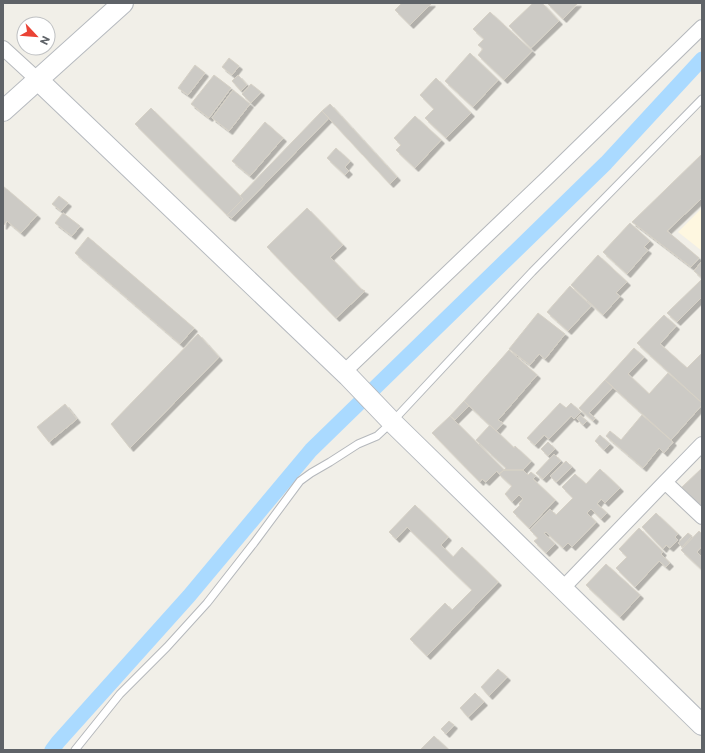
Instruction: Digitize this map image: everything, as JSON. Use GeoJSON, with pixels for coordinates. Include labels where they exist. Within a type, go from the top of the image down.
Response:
{"type":"FeatureCollection","features":[{"type":"Feature","properties":{"kind":"street"},"geometry":{"type":"LineString","coordinates":[[3,111],[123,3]]}},
{"type":"Feature","properties":{"kind":"street"},"geometry":{"type":"LineString","coordinates":[[346,374],[702,26]]}},
{"type":"Feature","properties":{"kind":"street"},"geometry":{"type":"LineString","coordinates":[[3,48],[346,374],[390,420],[702,725]]}},
{"type":"Feature","properties":{"kind":"street"},"geometry":{"type":"LineString","coordinates":[[562,589],[702,444]]}},
{"type":"Feature","properties":{"kind":"street"},"geometry":{"type":"LineString","coordinates":[[665,482],[702,517]]}},
{"type":"Feature","properties":{"kind":"lane"},"geometry":{"type":"LineString","coordinates":[[75,750],[120,694],[167,647],[207,603],[300,481],[358,444],[377,436],[390,420],[532,272],[702,99]]}},
{"type":"Feature","properties":{"kind":"shaded area"},"geometry":{"type":"Polygon","coordinates":[[[702,208],[702,251],[678,232],[702,208]]]}},
{"type":"Feature","properties":{"kind":"building"},"geometry":{"type":"Polygon","coordinates":[[[402,3],[432,3],[410,25],[395,10],[402,3]]]}},
{"type":"Feature","properties":{"kind":"building"},"geometry":{"type":"Polygon","coordinates":[[[533,3],[542,3],[559,21],[531,48],[509,26],[533,3]]]}},
{"type":"Feature","properties":{"kind":"building"},"geometry":{"type":"Polygon","coordinates":[[[547,3],[578,3],[563,19],[547,3]]]}},
{"type":"Feature","properties":{"kind":"building"},"geometry":{"type":"Polygon","coordinates":[[[490,12],[532,51],[504,80],[478,55],[483,49],[478,45],[484,39],[473,29],[490,12]]]}},
{"type":"Feature","properties":{"kind":"building"},"geometry":{"type":"Polygon","coordinates":[[[470,53],[498,80],[473,107],[445,81],[470,53]]]}},
{"type":"Feature","properties":{"kind":"building"},"geometry":{"type":"Polygon","coordinates":[[[229,58],[239,66],[232,75],[222,67],[229,58]]]}},
{"type":"Feature","properties":{"kind":"building"},"geometry":{"type":"Polygon","coordinates":[[[195,65],[205,73],[188,95],[178,88],[195,65]]]}},
{"type":"Feature","properties":{"kind":"building"},"geometry":{"type":"Polygon","coordinates":[[[214,75],[231,88],[209,118],[191,104],[214,75]]]}},
{"type":"Feature","properties":{"kind":"building"},"geometry":{"type":"Polygon","coordinates":[[[238,75],[247,85],[241,91],[232,81],[238,75]]]}},
{"type":"Feature","properties":{"kind":"building"},"geometry":{"type":"Polygon","coordinates":[[[436,78],[471,113],[446,138],[425,118],[434,109],[420,95],[436,78]]]}},
{"type":"Feature","properties":{"kind":"building"},"geometry":{"type":"Polygon","coordinates":[[[251,84],[261,92],[251,103],[242,94],[251,84]]]}},
{"type":"Feature","properties":{"kind":"building"},"geometry":{"type":"Polygon","coordinates":[[[233,90],[250,104],[229,131],[212,118],[233,90]]]}},
{"type":"Feature","properties":{"kind":"building"},"geometry":{"type":"Polygon","coordinates":[[[330,104],[397,177],[390,184],[322,111],[330,104]]]}},
{"type":"Feature","properties":{"kind":"building"},"geometry":{"type":"Polygon","coordinates":[[[151,108],[243,199],[227,215],[135,124],[151,108]]]}},
{"type":"Feature","properties":{"kind":"building"},"geometry":{"type":"Polygon","coordinates":[[[322,111],[329,118],[232,218],[227,215],[243,199],[240,196],[322,111]]]}},
{"type":"Feature","properties":{"kind":"building"},"geometry":{"type":"Polygon","coordinates":[[[415,116],[441,140],[415,168],[396,150],[401,145],[394,138],[415,116]]]}},
{"type":"Feature","properties":{"kind":"building"},"geometry":{"type":"Polygon","coordinates":[[[265,122],[283,138],[250,176],[232,161],[265,122]]]}},
{"type":"Feature","properties":{"kind":"building"},"geometry":{"type":"Polygon","coordinates":[[[336,148],[350,161],[345,167],[349,171],[345,175],[327,158],[336,148]]]}},
{"type":"Feature","properties":{"kind":"building"},"geometry":{"type":"Polygon","coordinates":[[[702,154],[702,198],[667,231],[699,258],[691,267],[632,222],[702,154]]]}},
{"type":"Feature","properties":{"kind":"building"},"geometry":{"type":"Polygon","coordinates":[[[3,186],[37,215],[21,233],[7,221],[3,226],[3,186]]]}},
{"type":"Feature","properties":{"kind":"building"},"geometry":{"type":"Polygon","coordinates":[[[59,196],[68,203],[61,211],[52,204],[59,196]]]}},
{"type":"Feature","properties":{"kind":"building"},"geometry":{"type":"Polygon","coordinates":[[[307,208],[343,245],[330,257],[361,289],[365,291],[336,318],[267,247],[307,208]]]}},
{"type":"Feature","properties":{"kind":"building"},"geometry":{"type":"Polygon","coordinates":[[[63,213],[80,226],[72,236],[55,223],[63,213]]]}},
{"type":"Feature","properties":{"kind":"building"},"geometry":{"type":"Polygon","coordinates":[[[630,223],[650,241],[644,247],[648,250],[627,274],[603,252],[630,223]]]}},
{"type":"Feature","properties":{"kind":"building"},"geometry":{"type":"Polygon","coordinates":[[[88,237],[194,328],[180,344],[75,253],[88,237]]]}},
{"type":"Feature","properties":{"kind":"building"},"geometry":{"type":"Polygon","coordinates":[[[598,255],[627,282],[616,293],[620,296],[603,315],[571,285],[598,255]]]}},
{"type":"Feature","properties":{"kind":"building"},"geometry":{"type":"Polygon","coordinates":[[[702,261],[702,278],[694,271],[702,261]]]}},
{"type":"Feature","properties":{"kind":"building"},"geometry":{"type":"Polygon","coordinates":[[[701,280],[702,297],[677,322],[667,313],[701,280]]]}},
{"type":"Feature","properties":{"kind":"building"},"geometry":{"type":"Polygon","coordinates":[[[570,286],[591,306],[568,331],[547,312],[570,286]]]}},
{"type":"Feature","properties":{"kind":"building"},"geometry":{"type":"Polygon","coordinates":[[[538,313],[565,334],[545,359],[539,354],[530,365],[509,349],[538,313]]]}},
{"type":"Feature","properties":{"kind":"building"},"geometry":{"type":"Polygon","coordinates":[[[664,315],[676,326],[660,344],[687,368],[702,353],[701,402],[637,343],[664,315]]]}},
{"type":"Feature","properties":{"kind":"building"},"geometry":{"type":"Polygon","coordinates":[[[198,334],[219,357],[130,448],[111,424],[198,334]]]}},
{"type":"Feature","properties":{"kind":"building"},"geometry":{"type":"Polygon","coordinates":[[[634,348],[644,357],[628,374],[649,394],[668,373],[702,403],[702,405],[671,440],[605,380],[634,348]]]}},
{"type":"Feature","properties":{"kind":"building"},"geometry":{"type":"Polygon","coordinates":[[[509,350],[537,375],[498,420],[503,423],[496,431],[464,401],[509,350]]]}},
{"type":"Feature","properties":{"kind":"building"},"geometry":{"type":"Polygon","coordinates":[[[605,380],[613,387],[589,413],[595,418],[593,421],[579,408],[605,380]]]}},
{"type":"Feature","properties":{"kind":"building"},"geometry":{"type":"Polygon","coordinates":[[[464,401],[469,406],[455,420],[450,416],[464,401]]]}},
{"type":"Feature","properties":{"kind":"building"},"geometry":{"type":"Polygon","coordinates":[[[560,403],[566,408],[571,403],[581,412],[574,419],[571,416],[549,439],[544,435],[535,445],[527,438],[560,403]]]}},
{"type":"Feature","properties":{"kind":"building"},"geometry":{"type":"Polygon","coordinates":[[[65,404],[77,419],[49,442],[37,427],[65,404]]]}},
{"type":"Feature","properties":{"kind":"building"},"geometry":{"type":"Polygon","coordinates":[[[580,415],[587,421],[583,425],[577,419],[580,415]]]}},
{"type":"Feature","properties":{"kind":"building"},"geometry":{"type":"Polygon","coordinates":[[[642,415],[673,442],[664,453],[659,448],[643,468],[606,436],[610,431],[621,440],[642,415]]]}},
{"type":"Feature","properties":{"kind":"building"},"geometry":{"type":"Polygon","coordinates":[[[450,416],[504,470],[499,474],[497,471],[486,482],[482,479],[480,482],[432,433],[450,416]]]}},
{"type":"Feature","properties":{"kind":"building"},"geometry":{"type":"Polygon","coordinates":[[[490,425],[514,448],[515,446],[531,461],[523,470],[504,470],[506,468],[476,440],[490,425]]]}},
{"type":"Feature","properties":{"kind":"building"},"geometry":{"type":"Polygon","coordinates":[[[600,435],[610,444],[604,450],[595,441],[600,435]]]}},
{"type":"Feature","properties":{"kind":"building"},"geometry":{"type":"Polygon","coordinates":[[[548,442],[555,449],[548,456],[541,449],[548,442]]]}},
{"type":"Feature","properties":{"kind":"building"},"geometry":{"type":"Polygon","coordinates":[[[554,454],[561,461],[543,479],[536,473],[554,454]]]}},
{"type":"Feature","properties":{"kind":"building"},"geometry":{"type":"Polygon","coordinates":[[[566,461],[572,467],[556,482],[550,476],[566,461]]]}},
{"type":"Feature","properties":{"kind":"building"},"geometry":{"type":"Polygon","coordinates":[[[702,468],[702,507],[682,487],[702,468]]]}},
{"type":"Feature","properties":{"kind":"building"},"geometry":{"type":"Polygon","coordinates":[[[600,469],[620,488],[605,503],[601,499],[597,504],[607,513],[601,519],[591,509],[587,513],[596,522],[572,547],[568,543],[563,548],[546,532],[544,533],[555,544],[546,553],[534,541],[538,538],[530,530],[550,509],[556,515],[573,498],[562,487],[575,474],[586,484],[600,469]]]}},
{"type":"Feature","properties":{"kind":"building"},"geometry":{"type":"Polygon","coordinates":[[[504,470],[523,470],[528,475],[531,472],[536,476],[533,479],[555,500],[529,528],[513,512],[520,505],[519,504],[523,499],[519,495],[512,502],[505,494],[512,486],[499,474],[504,470]]]}},
{"type":"Feature","properties":{"kind":"building"},"geometry":{"type":"Polygon","coordinates":[[[415,505],[448,537],[441,545],[453,557],[462,547],[498,582],[427,656],[410,639],[445,603],[452,610],[472,590],[407,527],[396,539],[389,532],[415,505]]]}},
{"type":"Feature","properties":{"kind":"building"},"geometry":{"type":"Polygon","coordinates":[[[656,513],[678,534],[675,537],[678,540],[670,548],[666,545],[663,549],[642,527],[656,513]]]}},
{"type":"Feature","properties":{"kind":"building"},"geometry":{"type":"Polygon","coordinates":[[[639,528],[663,552],[661,554],[670,563],[666,567],[659,561],[635,587],[616,568],[627,557],[619,549],[639,528]]]}},
{"type":"Feature","properties":{"kind":"building"},"geometry":{"type":"Polygon","coordinates":[[[699,531],[702,534],[702,546],[697,552],[701,556],[702,555],[701,569],[681,550],[699,531]]]}},
{"type":"Feature","properties":{"kind":"building"},"geometry":{"type":"Polygon","coordinates":[[[688,533],[692,536],[682,547],[678,543],[688,533]]]}},
{"type":"Feature","properties":{"kind":"building"},"geometry":{"type":"Polygon","coordinates":[[[606,564],[640,595],[620,617],[586,585],[606,564]]]}},
{"type":"Feature","properties":{"kind":"building"},"geometry":{"type":"Polygon","coordinates":[[[498,669],[507,677],[489,696],[481,687],[498,669]]]}},
{"type":"Feature","properties":{"kind":"building"},"geometry":{"type":"Polygon","coordinates":[[[475,693],[484,702],[468,717],[460,708],[475,693]]]}},
{"type":"Feature","properties":{"kind":"building"},"geometry":{"type":"Polygon","coordinates":[[[449,721],[454,725],[446,734],[441,729],[449,721]]]}},
{"type":"Feature","properties":{"kind":"building"},"geometry":{"type":"Polygon","coordinates":[[[434,736],[449,750],[420,750],[434,736]]]}},
{"type":"Feature","properties":{"kind":"waterway"},"geometry":{"type":"LineString","coordinates":[[52,750],[189,596],[311,450],[606,163],[702,59]]}}]}
